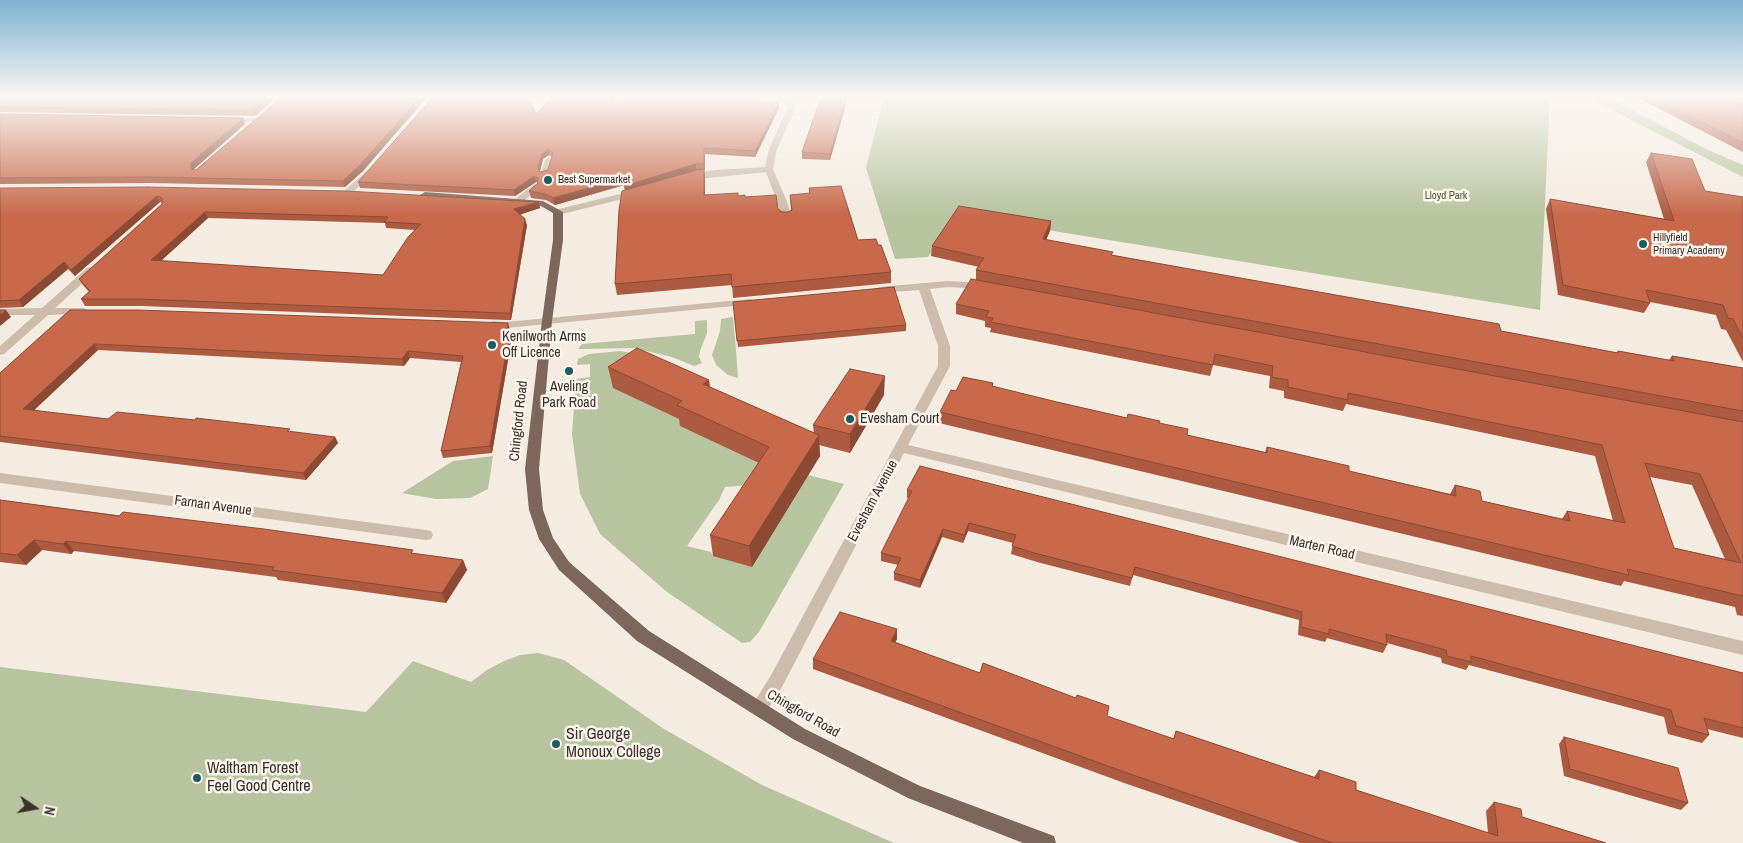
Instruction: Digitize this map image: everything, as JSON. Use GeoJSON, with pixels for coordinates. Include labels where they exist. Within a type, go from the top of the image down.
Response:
{"type":"FeatureCollection","features":[{"type":"Feature","properties":{"kind":"main road"},"geometry":{"type":"LineString","coordinates":[[416,195],[518,201],[543,204],[558,212]]}},
{"type":"Feature","properties":{"kind":"main road","name":"Chingford Road"},"geometry":{"type":"LineString","coordinates":[[558,212],[558,240],[546,321],[532,469],[536,510],[550,546],[564,566],[643,636],[799,734],[914,792],[1047,843]]}},
{"type":"Feature","properties":{"kind":"street"},"geometry":{"type":"LineString","coordinates":[[779,136],[773,149],[769,169],[783,204],[786,219]]}},
{"type":"Feature","properties":{"kind":"street"},"geometry":{"type":"LineString","coordinates":[[544,174],[549,160]]}},
{"type":"Feature","properties":{"kind":"street"},"geometry":{"type":"LineString","coordinates":[[349,192],[378,161]]}},
{"type":"Feature","properties":{"kind":"street"},"geometry":{"type":"LineString","coordinates":[[680,180],[697,175],[769,169]]}},
{"type":"Feature","properties":{"kind":"street"},"geometry":{"type":"LineString","coordinates":[[518,201],[535,187]]}},
{"type":"Feature","properties":{"kind":"street"},"geometry":{"type":"LineString","coordinates":[[558,212],[644,191]]}},
{"type":"Feature","properties":{"kind":"street"},"geometry":{"type":"LineString","coordinates":[[0,352],[96,266]]}},
{"type":"Feature","properties":{"kind":"street"},"geometry":{"type":"LineString","coordinates":[[865,291],[959,284],[997,289]]}},
{"type":"Feature","properties":{"kind":"street","name":"Evesham Avenue"},"geometry":{"type":"LineString","coordinates":[[759,709],[776,682],[944,366],[944,346],[923,286]]}},
{"type":"Feature","properties":{"kind":"street"},"geometry":{"type":"LineString","coordinates":[[486,324],[506,325],[758,301]]}},
{"type":"Feature","properties":{"kind":"street"},"geometry":{"type":"LineString","coordinates":[[0,312],[94,311]]}},
{"type":"Feature","properties":{"kind":"street","name":"Marten Road"},"geometry":{"type":"LineString","coordinates":[[902,448],[1743,648]]}},
{"type":"Feature","properties":{"kind":"street","name":"Farnan Avenue"},"geometry":{"type":"LineString","coordinates":[[0,478],[426,535]]}},
{"type":"Feature","properties":{"kind":"green space","name":"Lloyd Park"},"geometry":{"type":"Polygon","coordinates":[[[874,136],[1548,136],[1540,310],[955,215],[928,257],[895,259],[866,168],[874,136]]]}},
{"type":"Feature","properties":{"kind":"green space"},"geometry":{"type":"Polygon","coordinates":[[[1663,136],[1682,136],[1743,165],[1743,177],[1663,136]]]}},
{"type":"Feature","properties":{"kind":"green space"},"geometry":{"type":"Polygon","coordinates":[[[733,317],[738,378],[728,375],[716,365],[712,355],[720,331],[721,319],[733,317]]]}},
{"type":"Feature","properties":{"kind":"green space"},"geometry":{"type":"Polygon","coordinates":[[[707,320],[707,333],[699,357],[702,363],[694,366],[672,357],[634,348],[578,349],[582,344],[695,334],[695,321],[707,320]]]}},
{"type":"Feature","properties":{"kind":"green space"},"geometry":{"type":"Polygon","coordinates":[[[620,351],[633,353],[686,422],[773,466],[761,484],[725,487],[719,500],[687,546],[711,552],[713,556],[808,475],[844,484],[759,632],[750,642],[742,643],[667,592],[600,534],[580,494],[572,434],[576,379],[590,377],[590,364],[577,365],[578,359],[589,354],[620,351]]]}},
{"type":"Feature","properties":{"kind":"green space"},"geometry":{"type":"Polygon","coordinates":[[[493,456],[488,489],[470,498],[436,499],[402,493],[453,461],[493,456]]]}},
{"type":"Feature","properties":{"kind":"green space"},"geometry":{"type":"Polygon","coordinates":[[[538,653],[564,660],[664,729],[762,785],[894,843],[0,843],[0,667],[366,712],[413,661],[471,682],[487,670],[504,661],[520,655],[538,653]]]}},
{"type":"Feature","properties":{"kind":"building"},"geometry":{"type":"Polygon","coordinates":[[[0,136],[222,136],[191,163],[191,169],[196,170],[236,136],[385,136],[343,181],[148,177],[0,178],[0,136]]]}},
{"type":"Feature","properties":{"kind":"building"},"geometry":{"type":"Polygon","coordinates":[[[398,136],[762,136],[755,151],[704,148],[704,164],[696,164],[624,186],[626,178],[553,198],[545,194],[529,191],[538,183],[538,178],[534,176],[514,190],[358,182],[398,136]],[[548,149],[542,154],[538,167],[540,172],[548,170],[553,153],[548,149]]]}},
{"type":"Feature","properties":{"kind":"building"},"geometry":{"type":"Polygon","coordinates":[[[807,136],[835,136],[830,154],[802,152],[807,136]]]}},
{"type":"Feature","properties":{"kind":"building"},"geometry":{"type":"Polygon","coordinates":[[[1730,136],[1743,136],[1743,143],[1730,136]]]}},
{"type":"Feature","properties":{"kind":"building"},"geometry":{"type":"Polygon","coordinates":[[[1651,153],[1692,159],[1705,191],[1743,197],[1743,338],[1733,319],[1728,318],[1723,305],[1646,290],[1650,303],[1563,285],[1550,199],[1674,221],[1651,153]]]}},
{"type":"Feature","properties":{"kind":"building"},"geometry":{"type":"Polygon","coordinates":[[[704,169],[704,195],[738,193],[738,196],[745,195],[745,197],[776,195],[778,209],[782,212],[792,210],[790,195],[810,193],[809,188],[841,186],[858,240],[876,239],[878,245],[881,245],[891,272],[732,287],[731,274],[615,284],[619,210],[622,191],[704,169]]]}},
{"type":"Feature","properties":{"kind":"building"},"geometry":{"type":"Polygon","coordinates":[[[148,187],[346,191],[539,202],[514,209],[525,219],[510,313],[138,299],[81,299],[90,291],[79,279],[162,204],[162,198],[157,196],[71,270],[64,262],[19,300],[0,301],[0,188],[148,187]],[[205,212],[151,260],[383,275],[408,237],[421,224],[384,222],[388,217],[205,212]]]}},
{"type":"Feature","properties":{"kind":"building"},"geometry":{"type":"Polygon","coordinates":[[[959,206],[1051,221],[1043,239],[1113,252],[1111,255],[1499,324],[1501,331],[1618,353],[1618,351],[1674,361],[1672,356],[1743,368],[1743,411],[976,270],[984,258],[932,246],[959,206]]]}},
{"type":"Feature","properties":{"kind":"building"},"geometry":{"type":"Polygon","coordinates":[[[971,279],[1743,422],[1743,596],[1627,569],[1629,575],[940,412],[951,390],[956,391],[963,377],[993,383],[992,386],[1127,418],[1128,414],[1160,421],[1159,423],[1188,429],[1187,435],[1267,453],[1267,447],[1349,466],[1349,471],[1456,496],[1455,485],[1480,491],[1482,501],[1570,521],[1567,511],[1625,523],[1602,445],[1348,393],[1348,400],[1288,387],[1288,380],[1272,377],[1273,366],[1215,354],[1213,365],[991,322],[993,318],[986,317],[989,311],[956,304],[971,279]],[[1645,463],[1674,548],[1741,563],[1700,474],[1645,463]]]}},
{"type":"Feature","properties":{"kind":"building"},"geometry":{"type":"Polygon","coordinates":[[[894,287],[906,325],[737,341],[733,302],[894,287]]]}},
{"type":"Feature","properties":{"kind":"building"},"geometry":{"type":"Polygon","coordinates":[[[70,310],[138,310],[508,323],[507,331],[510,331],[490,446],[441,451],[463,356],[408,351],[402,359],[94,344],[23,409],[108,419],[117,412],[195,420],[196,418],[290,429],[287,431],[335,437],[303,473],[0,436],[0,373],[70,310]]]}},
{"type":"Feature","properties":{"kind":"building"},"geometry":{"type":"Polygon","coordinates":[[[637,348],[709,380],[703,384],[819,435],[749,546],[710,535],[769,447],[677,405],[682,401],[608,367],[637,348]]]}},
{"type":"Feature","properties":{"kind":"building"},"geometry":{"type":"Polygon","coordinates":[[[850,369],[885,376],[850,434],[813,425],[850,369]]]}},
{"type":"Feature","properties":{"kind":"building"},"geometry":{"type":"Polygon","coordinates":[[[920,466],[1743,673],[1743,728],[1704,718],[1709,735],[1676,726],[1671,710],[1471,656],[1471,662],[1447,656],[1446,650],[1386,634],[1387,645],[1329,629],[1329,634],[1301,627],[1302,612],[1135,567],[1132,578],[1038,554],[1012,546],[1016,535],[969,523],[964,535],[943,529],[920,580],[894,573],[901,558],[881,553],[912,491],[907,490],[920,466]]]}},
{"type":"Feature","properties":{"kind":"building"},"geometry":{"type":"Polygon","coordinates":[[[0,500],[119,516],[123,512],[264,529],[413,550],[411,553],[463,560],[442,593],[272,570],[274,567],[66,541],[63,544],[34,540],[17,555],[0,553],[0,500]]]}},
{"type":"Feature","properties":{"kind":"building"},"geometry":{"type":"Polygon","coordinates":[[[840,612],[897,629],[891,641],[980,673],[983,663],[1076,698],[1077,695],[1109,706],[1107,716],[1174,739],[1176,731],[1319,779],[1319,770],[1356,782],[1356,790],[1498,836],[1494,802],[1521,809],[1522,817],[1606,843],[1333,843],[1130,774],[813,659],[840,612]]]}},
{"type":"Feature","properties":{"kind":"building"},"geometry":{"type":"Polygon","coordinates":[[[1564,737],[1678,768],[1688,803],[1570,769],[1564,737]]]}},
{"type":"Feature","properties":{"kind":"place","name":"Best Supermarket"},"geometry":{"type":"Point","coordinates":[548,180]}},
{"type":"Feature","properties":{"kind":"place","name":"Hillyfield Primary Academy"},"geometry":{"type":"Point","coordinates":[1643,244]}},
{"type":"Feature","properties":{"kind":"place","name":"Kenilworth Arms Off Licence"},"geometry":{"type":"Point","coordinates":[492,345]}},
{"type":"Feature","properties":{"kind":"place","name":"Aveling Park Road"},"geometry":{"type":"Point","coordinates":[569,371]}},
{"type":"Feature","properties":{"kind":"place","name":"Evesham Court"},"geometry":{"type":"Point","coordinates":[850,419]}},
{"type":"Feature","properties":{"kind":"place","name":"Sir George Monoux College"},"geometry":{"type":"Point","coordinates":[556,744]}},
{"type":"Feature","properties":{"kind":"place","name":"Waltham Forest Feel Good Centre"},"geometry":{"type":"Point","coordinates":[197,778]}}]}
